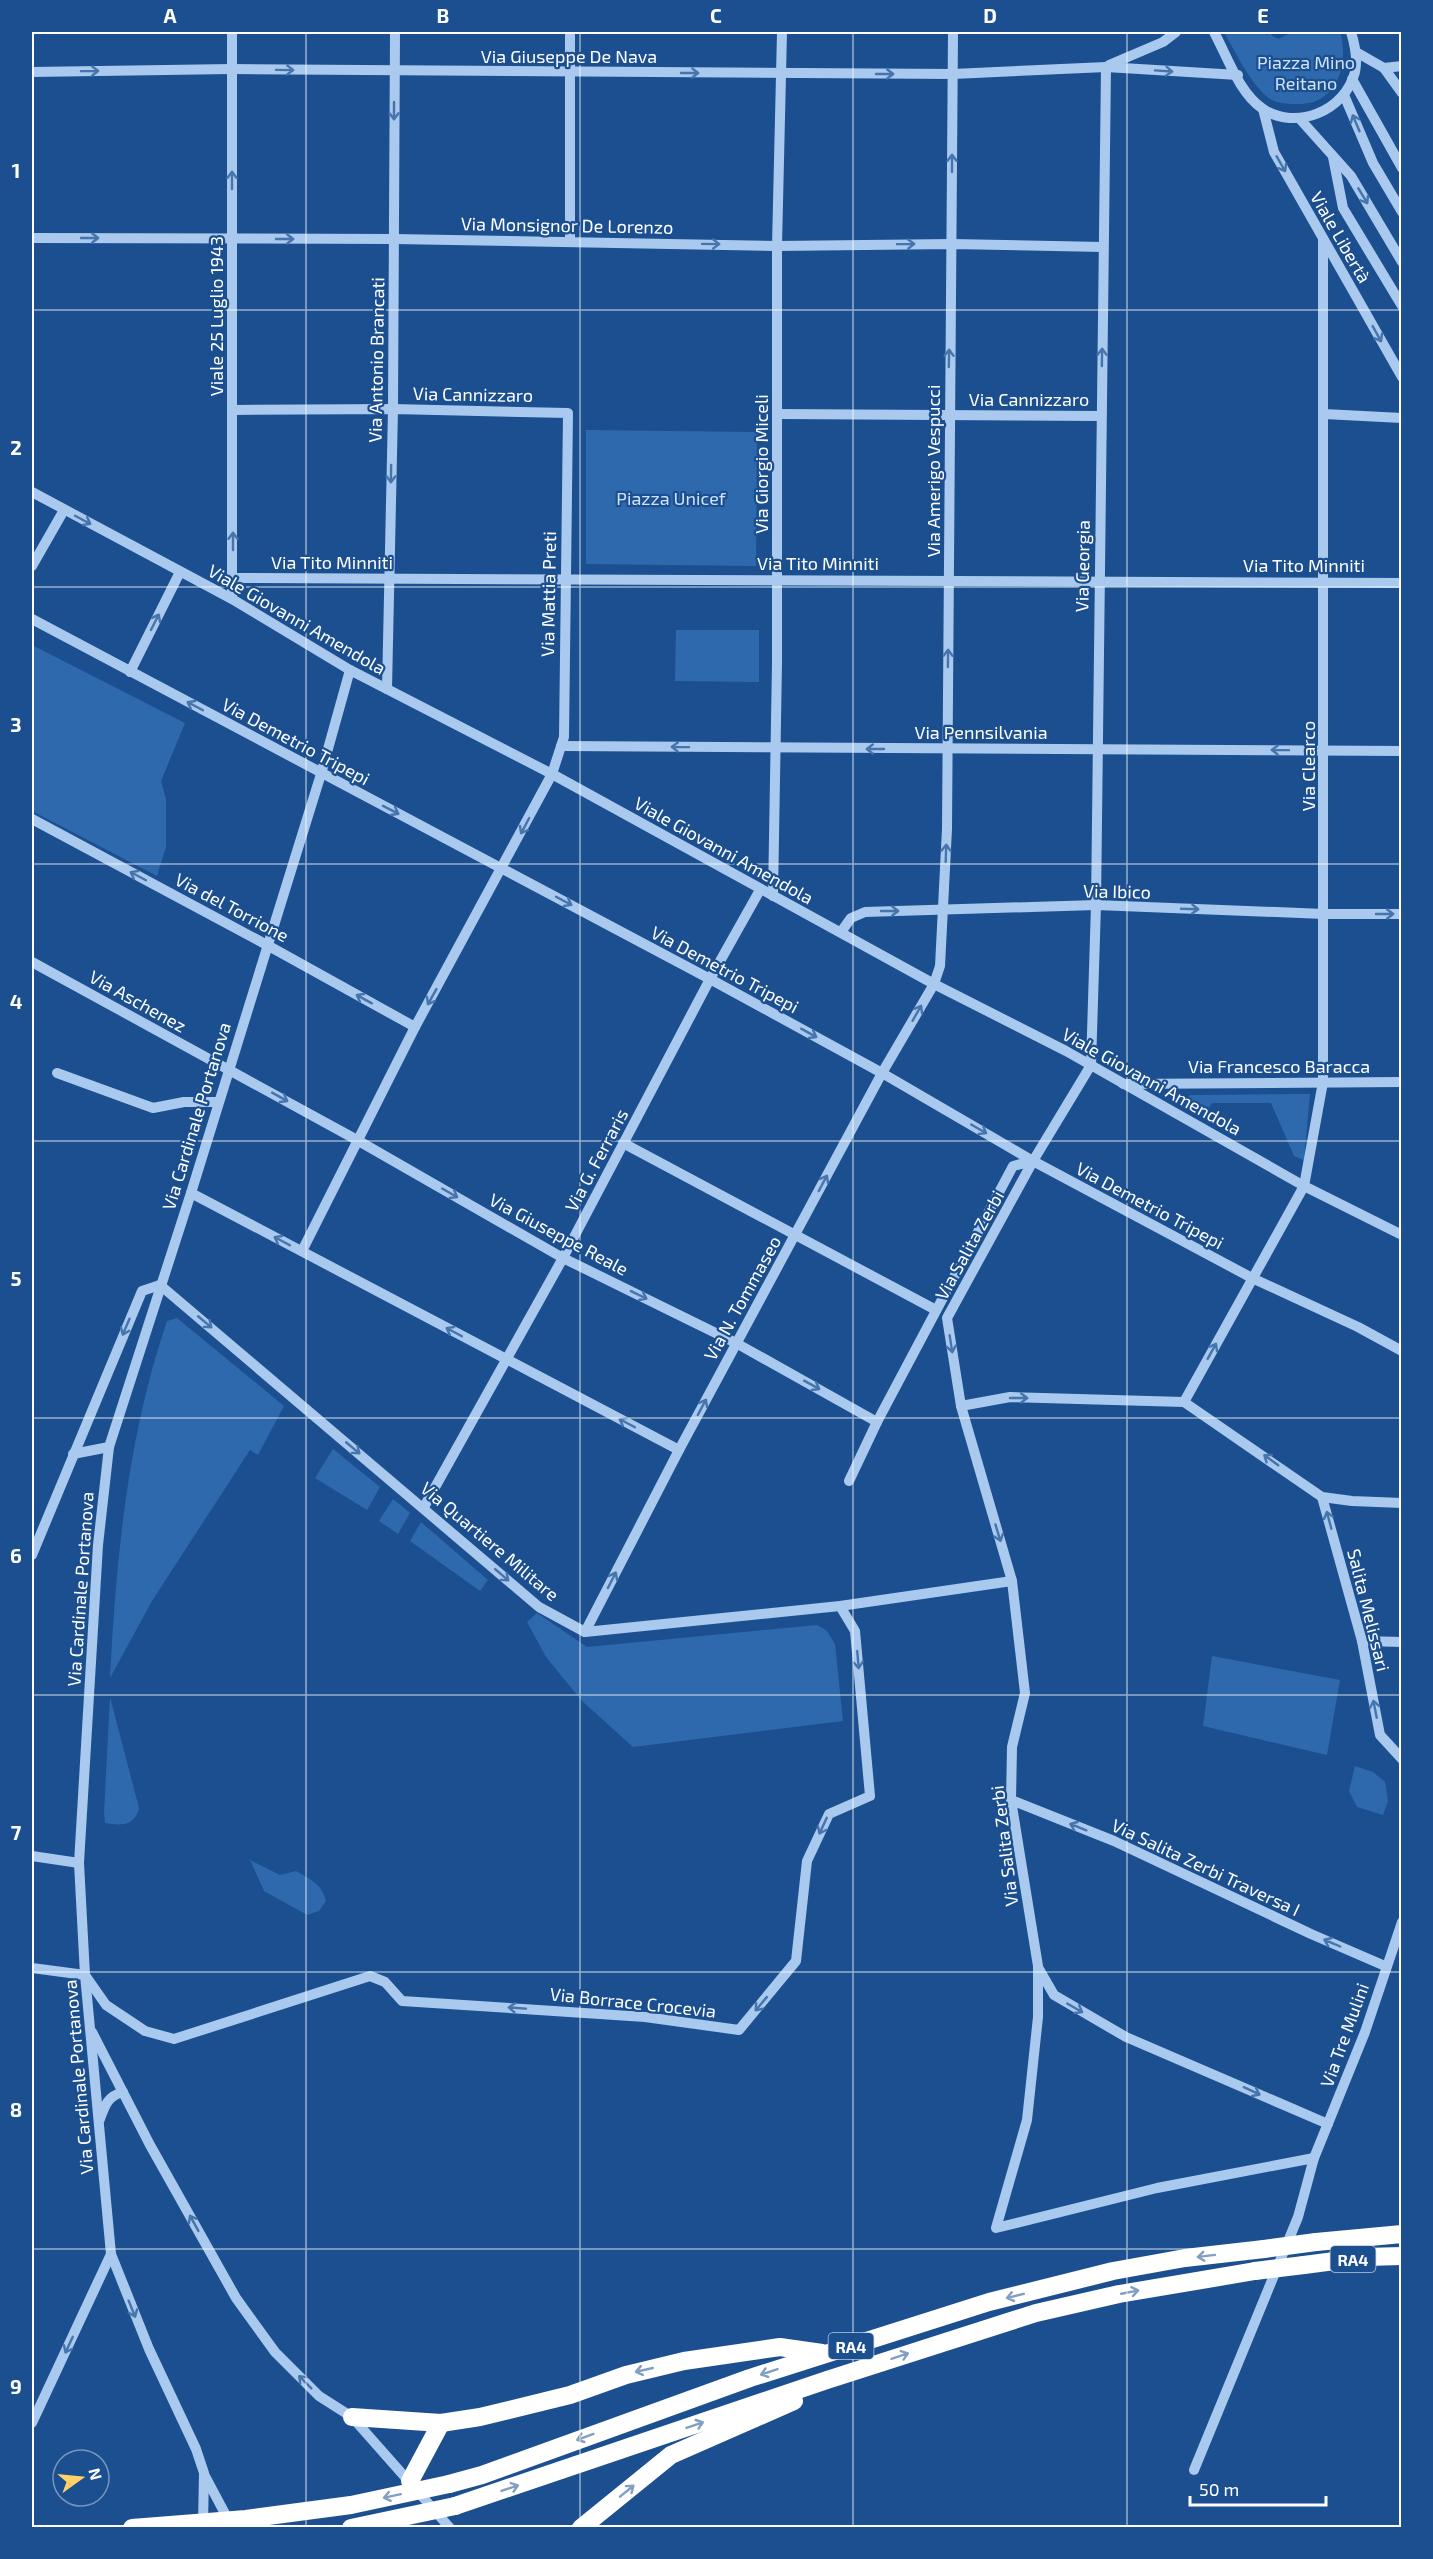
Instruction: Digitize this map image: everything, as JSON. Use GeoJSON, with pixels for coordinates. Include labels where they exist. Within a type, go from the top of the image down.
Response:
{"type":"FeatureCollection","features":[{"type":"Feature","properties":{"kind":"highway","name":"RA4"},"geometry":{"type":"LineString","coordinates":[[132,2528],[246,2519],[339,2506],[449,2484],[482,2475],[750,2378],[826,2353],[989,2302],[1113,2271],[1185,2258],[1401,2234]]}},
{"type":"Feature","properties":{"kind":"highway","name":"RA4"},"geometry":{"type":"LineString","coordinates":[[351,2528],[455,2506],[827,2380],[1036,2313],[1119,2294],[1255,2271],[1401,2256]]}},
{"type":"Feature","properties":{"kind":"highway"},"geometry":{"type":"LineString","coordinates":[[352,2417],[441,2423],[480,2417],[570,2396],[626,2375],[684,2361],[780,2347],[826,2353]]}},
{"type":"Feature","properties":{"kind":"highway"},"geometry":{"type":"LineString","coordinates":[[581,2528],[671,2455],[789,2405],[827,2380]]}},
{"type":"Feature","properties":{"kind":"highway"},"geometry":{"type":"LineString","coordinates":[[410,2481],[441,2423]]}},
{"type":"Feature","properties":{"kind":"street","name":"Viale 25 Luglio 1943"},"geometry":{"type":"LineString","coordinates":[[232,32],[234,578],[232,599]]}},
{"type":"Feature","properties":{"kind":"street","name":"Via Antonio Brancati"},"geometry":{"type":"LineString","coordinates":[[387,689],[393,409],[395,32]]}},
{"type":"Feature","properties":{"kind":"street"},"geometry":{"type":"LineString","coordinates":[[570,32],[570,242]]}},
{"type":"Feature","properties":{"kind":"street","name":"Via Giorgio Miceli"},"geometry":{"type":"LineString","coordinates":[[772,896],[778,579],[777,246],[782,32]]}},
{"type":"Feature","properties":{"kind":"street","name":"Via Amerigo Vespucci"},"geometry":{"type":"LineString","coordinates":[[934,984],[940,966],[944,911],[953,32]]}},
{"type":"Feature","properties":{"kind":"street","name":"Via Giuseppe De Nava"},"geometry":{"type":"LineString","coordinates":[[1106,67],[1163,42],[1176,32]]}},
{"type":"Feature","properties":{"kind":"street"},"geometry":{"type":"LineString","coordinates":[[1214,32],[1247,95],[1263,109],[1281,116],[1299,118],[1316,115],[1334,105],[1344,95],[1353,79],[1356,52],[1351,32]]}},
{"type":"Feature","properties":{"kind":"street"},"geometry":{"type":"LineString","coordinates":[[1356,52],[1384,68],[1401,93]]}},
{"type":"Feature","properties":{"kind":"street"},"geometry":{"type":"LineString","coordinates":[[1384,68],[1401,66]]}},
{"type":"Feature","properties":{"kind":"street","name":"Via Giuseppe De Nava"},"geometry":{"type":"LineString","coordinates":[[32,72],[232,69],[395,72],[953,74],[1106,67],[1238,75]]}},
{"type":"Feature","properties":{"kind":"street","name":"Via Georgia"},"geometry":{"type":"LineString","coordinates":[[1090,1065],[1096,906],[1098,582],[1106,67]]}},
{"type":"Feature","properties":{"kind":"street"},"geometry":{"type":"LineString","coordinates":[[1353,79],[1401,168]]}},
{"type":"Feature","properties":{"kind":"street"},"geometry":{"type":"LineString","coordinates":[[1344,95],[1373,163],[1401,212]]}},
{"type":"Feature","properties":{"kind":"street","name":"Viale Libertà"},"geometry":{"type":"LineString","coordinates":[[1263,109],[1274,152],[1401,377]]}},
{"type":"Feature","properties":{"kind":"street"},"geometry":{"type":"LineString","coordinates":[[1299,118],[1351,176],[1401,262]]}},
{"type":"Feature","properties":{"kind":"street","name":"Viale Libertà"},"geometry":{"type":"LineString","coordinates":[[1333,156],[1343,208],[1401,306]]}},
{"type":"Feature","properties":{"kind":"street","name":"Via Monsignor De Lorenzo"},"geometry":{"type":"LineString","coordinates":[[32,238],[394,239],[777,246],[952,244],[1103,247]]}},
{"type":"Feature","properties":{"kind":"street","name":"Via Clearco"},"geometry":{"type":"LineString","coordinates":[[1184,1402],[1304,1186],[1323,1082],[1323,239]]}},
{"type":"Feature","properties":{"kind":"street","name":"Via Cannizzaro"},"geometry":{"type":"LineString","coordinates":[[233,410],[393,409],[568,412]]}},
{"type":"Feature","properties":{"kind":"street","name":"Via Mattia Preti"},"geometry":{"type":"LineString","coordinates":[[302,1251],[415,1028],[552,774],[564,737],[564,578],[568,412]]}},
{"type":"Feature","properties":{"kind":"street","name":"Via Cannizzaro"},"geometry":{"type":"LineString","coordinates":[[777,414],[1101,416]]}},
{"type":"Feature","properties":{"kind":"street"},"geometry":{"type":"LineString","coordinates":[[1324,414],[1401,418]]}},
{"type":"Feature","properties":{"kind":"street","name":"Viale Giovanni Amendola"},"geometry":{"type":"LineString","coordinates":[[32,492],[232,599],[350,670],[552,774],[760,890],[1090,1065],[1304,1186],[1401,1235]]}},
{"type":"Feature","properties":{"kind":"street"},"geometry":{"type":"LineString","coordinates":[[32,566],[64,510]]}},
{"type":"Feature","properties":{"kind":"street"},"geometry":{"type":"LineString","coordinates":[[130,672],[180,572]]}},
{"type":"Feature","properties":{"kind":"street","name":"Via Tito Minniti"},"geometry":{"type":"LineString","coordinates":[[234,578],[949,579],[1401,583]]}},
{"type":"Feature","properties":{"kind":"street","name":"Via Demetrio Tripepi"},"geometry":{"type":"LineString","coordinates":[[32,619],[710,979],[882,1073],[1033,1161],[1252,1278],[1358,1327],[1401,1351]]}},
{"type":"Feature","properties":{"kind":"street","name":"Via Cardinale Portanova"},"geometry":{"type":"LineString","coordinates":[[203,2528],[204,2473],[196,2449],[149,2349],[111,2254],[85,1975],[78,1863],[98,1545],[109,1447],[191,1193],[321,774],[350,670]]}},
{"type":"Feature","properties":{"kind":"street","name":"Via Pennsilvania"},"geometry":{"type":"LineString","coordinates":[[561,746],[1401,751]]}},
{"type":"Feature","properties":{"kind":"street","name":"Via del Torrione"},"geometry":{"type":"LineString","coordinates":[[32,819],[267,945],[415,1028]]}},
{"type":"Feature","properties":{"kind":"street","name":"Via G. Ferraris"},"geometry":{"type":"LineString","coordinates":[[424,1507],[563,1258],[710,979],[760,890]]}},
{"type":"Feature","properties":{"kind":"street","name":"Via Ibico"},"geometry":{"type":"LineString","coordinates":[[841,932],[851,918],[865,912],[1096,906],[1324,915],[1401,914]]}},
{"type":"Feature","properties":{"kind":"street","name":"Via Aschenez"},"geometry":{"type":"LineString","coordinates":[[32,962],[228,1069]]}},
{"type":"Feature","properties":{"kind":"street","name":"Via N. Tommaseo"},"geometry":{"type":"LineString","coordinates":[[585,1632],[736,1342],[882,1073],[934,984]]}},
{"type":"Feature","properties":{"kind":"street","name":"Via Salita Zerbi"},"geometry":{"type":"LineString","coordinates":[[1090,1065],[1033,1161],[947,1318],[961,1406],[1012,1581],[1025,1693],[1012,1747],[1011,1800],[1038,1966],[1038,2017],[1027,2120],[996,2228],[1157,2188],[1314,2158]]}},
{"type":"Feature","properties":{"kind":"street","name":"Via Giuseppe Reale"},"geometry":{"type":"LineString","coordinates":[[228,1069],[563,1258],[736,1342],[877,1422]]}},
{"type":"Feature","properties":{"kind":"street"},"geometry":{"type":"LineString","coordinates":[[57,1073],[153,1108],[184,1102],[218,1102]]}},
{"type":"Feature","properties":{"kind":"street","name":"Via Francesco Baracca"},"geometry":{"type":"LineString","coordinates":[[1121,1084],[1401,1082]]}},
{"type":"Feature","properties":{"kind":"street"},"geometry":{"type":"LineString","coordinates":[[623,1143],[936,1311]]}},
{"type":"Feature","properties":{"kind":"street"},"geometry":{"type":"LineString","coordinates":[[849,1481],[877,1422],[1013,1166],[1033,1161]]}},
{"type":"Feature","properties":{"kind":"street"},"geometry":{"type":"LineString","coordinates":[[191,1193],[679,1450]]}},
{"type":"Feature","properties":{"kind":"street"},"geometry":{"type":"LineString","coordinates":[[32,1555],[142,1291],[160,1285]]}},
{"type":"Feature","properties":{"kind":"street","name":"Via Quartiere Militare"},"geometry":{"type":"LineString","coordinates":[[160,1285],[539,1607],[585,1632]]}},
{"type":"Feature","properties":{"kind":"street"},"geometry":{"type":"LineString","coordinates":[[961,1406],[1010,1397],[1184,1402],[1322,1497],[1401,1503]]}},
{"type":"Feature","properties":{"kind":"street"},"geometry":{"type":"LineString","coordinates":[[73,1454],[109,1447]]}},
{"type":"Feature","properties":{"kind":"street","name":"Salita Melissari"},"geometry":{"type":"LineString","coordinates":[[1322,1497],[1362,1641],[1380,1735],[1401,1759]]}},
{"type":"Feature","properties":{"kind":"street"},"geometry":{"type":"LineString","coordinates":[[585,1632],[840,1606],[1012,1581]]}},
{"type":"Feature","properties":{"kind":"street","name":"Via Borrace Crocevia"},"geometry":{"type":"LineString","coordinates":[[85,1975],[106,2005],[146,2031],[174,2039],[370,1976],[385,1982],[402,2001],[645,2017],[739,2030],[796,1961],[807,1862],[828,1814],[870,1796],[855,1631],[840,1606]]}},
{"type":"Feature","properties":{"kind":"street"},"geometry":{"type":"LineString","coordinates":[[1362,1641],[1401,1641]]}},
{"type":"Feature","properties":{"kind":"street","name":"Via Salita Zerbi Traversa I"},"geometry":{"type":"LineString","coordinates":[[1011,1800],[1114,1841],[1311,1934],[1385,1966]]}},
{"type":"Feature","properties":{"kind":"street"},"geometry":{"type":"LineString","coordinates":[[32,1856],[78,1863]]}},
{"type":"Feature","properties":{"kind":"street","name":"Via Tre Mulini"},"geometry":{"type":"LineString","coordinates":[[1194,2470],[1298,2217],[1314,2158],[1365,2032],[1401,1922]]}},
{"type":"Feature","properties":{"kind":"street"},"geometry":{"type":"LineString","coordinates":[[1038,1966],[1054,1995],[1126,2037],[1328,2124]]}},
{"type":"Feature","properties":{"kind":"street"},"geometry":{"type":"LineString","coordinates":[[32,1968],[85,1975]]}},
{"type":"Feature","properties":{"kind":"street"},"geometry":{"type":"LineString","coordinates":[[90,2028],[150,2145],[236,2298],[275,2352],[319,2396],[352,2417],[450,2528]]}},
{"type":"Feature","properties":{"kind":"street"},"geometry":{"type":"LineString","coordinates":[[99,2121],[107,2101],[115,2094],[123,2092]]}},
{"type":"Feature","properties":{"kind":"street"},"geometry":{"type":"LineString","coordinates":[[32,2423],[111,2254]]}},
{"type":"Feature","properties":{"kind":"street"},"geometry":{"type":"LineString","coordinates":[[204,2473],[232,2528]]}},
{"type":"Feature","properties":{"kind":"green space","name":"Piazza Mino Reitano"},"geometry":{"type":"Polygon","coordinates":[[[1224,32],[1263,32],[1267,35],[1274,32],[1271,35],[1278,39],[1293,32],[1340,32],[1343,58],[1337,82],[1321,99],[1309,103],[1289,104],[1272,100],[1251,78],[1224,32]]]}},
{"type":"Feature","properties":{"kind":"green space","name":"Piazza Unicef"},"geometry":{"type":"Polygon","coordinates":[[[586,430],[757,432],[756,566],[586,564],[586,430]]]}},
{"type":"Feature","properties":{"kind":"green space"},"geometry":{"type":"Polygon","coordinates":[[[676,630],[759,630],[759,682],[675,681],[676,630]]]}},
{"type":"Feature","properties":{"kind":"green space"},"geometry":{"type":"Polygon","coordinates":[[[32,645],[185,723],[161,781],[166,799],[166,847],[157,876],[32,811],[32,645]]]}},
{"type":"Feature","properties":{"kind":"green space"},"geometry":{"type":"Polygon","coordinates":[[[1310,1094],[1304,1160],[1294,1156],[1271,1103],[1212,1103],[1206,1112],[1186,1100],[1190,1095],[1310,1094]]]}},
{"type":"Feature","properties":{"kind":"green space"},"geometry":{"type":"Polygon","coordinates":[[[177,1318],[284,1406],[258,1455],[250,1450],[152,1601],[110,1678],[120,1542],[133,1452],[142,1408],[167,1321],[177,1318]]]}},
{"type":"Feature","properties":{"kind":"green space"},"geometry":{"type":"Polygon","coordinates":[[[333,1449],[380,1487],[367,1510],[315,1478],[333,1449]]]}},
{"type":"Feature","properties":{"kind":"green space"},"geometry":{"type":"Polygon","coordinates":[[[393,1499],[410,1513],[398,1534],[379,1521],[393,1499]]]}},
{"type":"Feature","properties":{"kind":"green space"},"geometry":{"type":"Polygon","coordinates":[[[421,1522],[488,1580],[480,1591],[410,1541],[421,1522]]]}},
{"type":"Feature","properties":{"kind":"green space"},"geometry":{"type":"Polygon","coordinates":[[[537,1613],[587,1647],[817,1625],[827,1631],[835,1644],[843,1721],[633,1747],[582,1701],[546,1657],[527,1622],[537,1613]]]}},
{"type":"Feature","properties":{"kind":"green space"},"geometry":{"type":"Polygon","coordinates":[[[1212,1656],[1340,1680],[1327,1755],[1203,1726],[1212,1656]]]}},
{"type":"Feature","properties":{"kind":"green space"},"geometry":{"type":"Polygon","coordinates":[[[110,1697],[139,1808],[131,1821],[122,1824],[105,1823],[104,1813],[110,1697]]]}},
{"type":"Feature","properties":{"kind":"green space"},"geometry":{"type":"Polygon","coordinates":[[[1355,1766],[1373,1772],[1385,1782],[1388,1801],[1383,1815],[1357,1807],[1349,1791],[1355,1766]]]}},
{"type":"Feature","properties":{"kind":"green space"},"geometry":{"type":"Polygon","coordinates":[[[250,1860],[280,1875],[296,1871],[322,1890],[326,1901],[319,1911],[307,1915],[264,1891],[250,1860]]]}}]}
